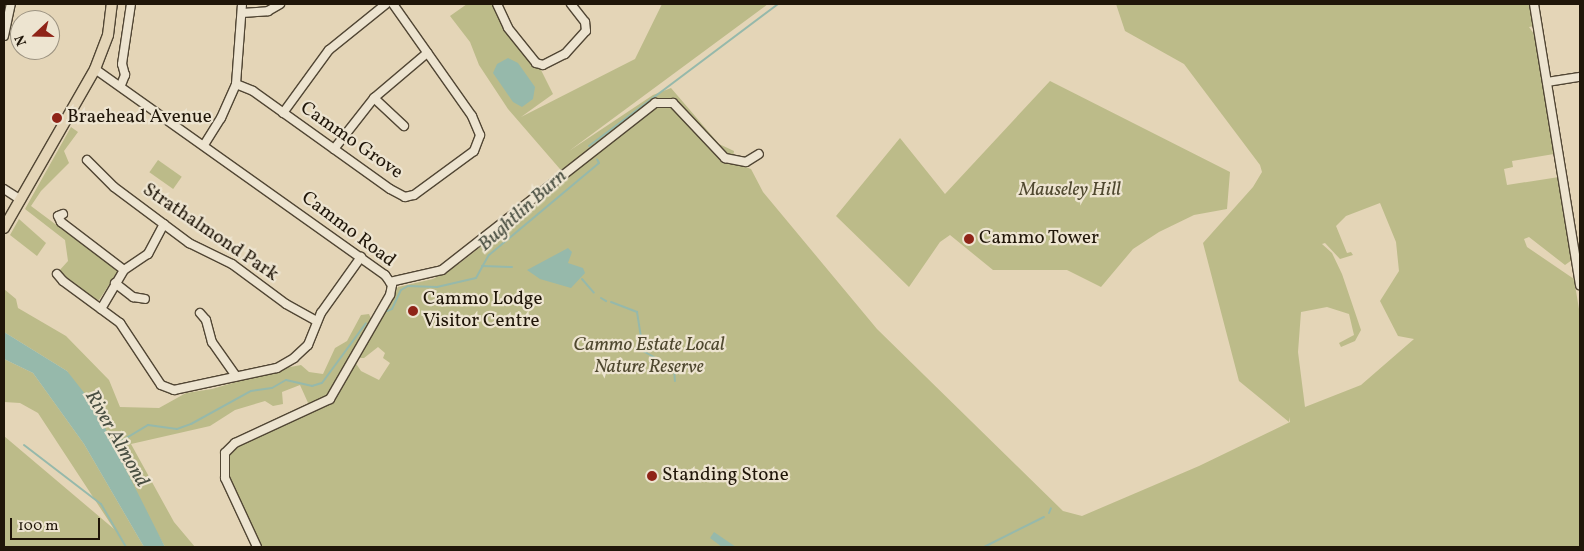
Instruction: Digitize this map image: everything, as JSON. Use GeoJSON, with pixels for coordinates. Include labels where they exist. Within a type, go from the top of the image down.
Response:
{"type":"FeatureCollection","features":[{"type":"Feature","properties":{"kind":"main road"},"geometry":{"type":"LineString","coordinates":[[4,228],[95,69],[108,35],[112,4]]}},
{"type":"Feature","properties":{"kind":"street"},"geometry":{"type":"LineString","coordinates":[[4,36],[11,4]]}},
{"type":"Feature","properties":{"kind":"street"},"geometry":{"type":"LineString","coordinates":[[121,85],[125,75],[122,64],[131,4]]}},
{"type":"Feature","properties":{"kind":"street"},"geometry":{"type":"LineString","coordinates":[[204,145],[221,118],[236,84],[242,4]]}},
{"type":"Feature","properties":{"kind":"street"},"geometry":{"type":"LineString","coordinates":[[242,13],[268,11],[280,4]]}},
{"type":"Feature","properties":{"kind":"street"},"geometry":{"type":"LineString","coordinates":[[283,112],[297,89],[329,50],[386,4]]}},
{"type":"Feature","properties":{"kind":"street","name":"Cammo Grove"},"geometry":{"type":"LineString","coordinates":[[236,84],[283,112],[406,197],[420,191],[474,151],[479,141],[477,123],[392,4]]}},
{"type":"Feature","properties":{"kind":"street"},"geometry":{"type":"LineString","coordinates":[[497,4],[508,28],[536,63],[543,65],[570,50],[586,31],[585,22],[571,4]]}},
{"type":"Feature","properties":{"kind":"street"},"geometry":{"type":"LineString","coordinates":[[1534,4],[1580,285]]}},
{"type":"Feature","properties":{"kind":"street"},"geometry":{"type":"LineString","coordinates":[[334,149],[374,98],[427,53]]}},
{"type":"Feature","properties":{"kind":"street","name":"Cammo Road"},"geometry":{"type":"LineString","coordinates":[[95,69],[121,85],[361,257],[390,282],[390,294],[327,402],[235,443],[226,453],[223,460],[225,478],[257,547]]}},
{"type":"Feature","properties":{"kind":"street"},"geometry":{"type":"LineString","coordinates":[[1547,82],[1580,77]]}},
{"type":"Feature","properties":{"kind":"street"},"geometry":{"type":"LineString","coordinates":[[374,98],[404,126]]}},
{"type":"Feature","properties":{"kind":"street"},"geometry":{"type":"LineString","coordinates":[[390,282],[442,270],[655,103],[673,103],[725,158],[746,162],[760,154]]}},
{"type":"Feature","properties":{"kind":"street","name":"Strathalmond Park"},"geometry":{"type":"LineString","coordinates":[[97,158],[89,162],[114,187],[189,243],[232,264],[286,304],[317,321]]}},
{"type":"Feature","properties":{"kind":"street"},"geometry":{"type":"LineString","coordinates":[[4,189],[21,200]]}},
{"type":"Feature","properties":{"kind":"street"},"geometry":{"type":"LineString","coordinates":[[63,214],[58,216],[61,222],[124,270]]}},
{"type":"Feature","properties":{"kind":"street"},"geometry":{"type":"LineString","coordinates":[[101,309],[124,270],[148,254],[164,224]]}},
{"type":"Feature","properties":{"kind":"street"},"geometry":{"type":"LineString","coordinates":[[57,274],[64,282],[120,323],[155,378],[167,389],[181,389],[276,368],[294,358],[308,345],[317,321],[361,257]]}},
{"type":"Feature","properties":{"kind":"street"},"geometry":{"type":"LineString","coordinates":[[59,289],[64,282]]}},
{"type":"Feature","properties":{"kind":"street"},"geometry":{"type":"LineString","coordinates":[[115,283],[133,297],[145,299]]}},
{"type":"Feature","properties":{"kind":"street"},"geometry":{"type":"LineString","coordinates":[[200,313],[206,320],[212,342],[236,376]]}},
{"type":"Feature","properties":{"kind":"green space","name":"Cammo Estate Local Nature Reserve"},"geometry":{"type":"Polygon","coordinates":[[[467,4],[494,4],[499,18],[533,64],[540,68],[553,94],[521,117],[635,59],[662,4],[768,4],[569,151],[653,95],[671,88],[719,144],[734,151],[732,162],[751,169],[763,192],[877,329],[1063,511],[1082,516],[1199,466],[1290,422],[1289,417],[1289,422],[1239,381],[1203,243],[1253,187],[1262,172],[1260,165],[1184,64],[1125,31],[1116,4],[1530,4],[1534,26],[1529,27],[1536,37],[1554,154],[1512,161],[1513,167],[1504,169],[1507,185],[1559,177],[1572,260],[1565,265],[1529,237],[1524,239],[1527,247],[1574,279],[1580,315],[1580,547],[260,547],[228,478],[228,456],[242,444],[330,404],[355,362],[361,371],[379,380],[390,363],[383,358],[385,353],[378,347],[364,358],[357,358],[398,287],[433,279],[460,263],[553,190],[566,176],[508,109],[479,65],[470,42],[450,16],[467,4]],[[1380,203],[1346,216],[1336,226],[1347,253],[1351,252],[1353,255],[1340,259],[1325,243],[1322,244],[1332,253],[1342,274],[1361,330],[1355,341],[1341,347],[1339,343],[1354,335],[1349,314],[1327,307],[1301,312],[1298,352],[1305,407],[1361,385],[1414,339],[1398,336],[1380,301],[1399,271],[1396,242],[1380,203]]]}},
{"type":"Feature","properties":{"kind":"green space","name":"Mauseley Hill"},"geometry":{"type":"Polygon","coordinates":[[[1050,81],[1230,172],[1227,209],[1194,215],[1159,232],[1133,249],[1101,287],[1067,270],[993,270],[950,235],[940,242],[909,287],[836,216],[900,138],[945,194],[1050,81]]]}},
{"type":"Feature","properties":{"kind":"green space"},"geometry":{"type":"Polygon","coordinates":[[[71,127],[78,132],[64,151],[69,163],[41,191],[31,206],[118,271],[99,300],[93,299],[58,272],[68,261],[65,240],[25,209],[71,127]]]}},
{"type":"Feature","properties":{"kind":"green space"},"geometry":{"type":"Polygon","coordinates":[[[158,160],[182,177],[173,189],[149,172],[158,160]]]}},
{"type":"Feature","properties":{"kind":"green space"},"geometry":{"type":"Polygon","coordinates":[[[19,219],[46,243],[37,256],[10,235],[19,219]]]}},
{"type":"Feature","properties":{"kind":"green space"},"geometry":{"type":"Polygon","coordinates":[[[4,289],[16,299],[18,308],[66,336],[109,380],[120,407],[159,408],[186,393],[212,389],[301,365],[309,372],[323,374],[335,348],[347,341],[361,315],[369,314],[372,321],[326,399],[309,405],[300,385],[282,392],[283,404],[273,406],[265,401],[235,410],[210,426],[131,444],[174,522],[195,547],[165,547],[67,371],[4,332],[4,289]]]}},
{"type":"Feature","properties":{"kind":"green space"},"geometry":{"type":"Polygon","coordinates":[[[4,359],[33,373],[84,444],[144,547],[4,547],[4,436],[114,529],[38,413],[20,403],[4,402],[4,359]]]}},
{"type":"Feature","properties":{"kind":"shaded area"},"geometry":{"type":"Polygon","coordinates":[[[508,58],[518,63],[535,87],[533,99],[522,107],[513,102],[493,73],[497,64],[508,58]]]}},
{"type":"Feature","properties":{"kind":"shaded area"},"geometry":{"type":"Polygon","coordinates":[[[568,248],[572,252],[568,263],[583,268],[585,273],[571,288],[540,279],[527,270],[568,248]]]}},
{"type":"Feature","properties":{"kind":"shaded area"},"geometry":{"type":"Polygon","coordinates":[[[4,332],[67,371],[93,404],[165,547],[144,547],[84,444],[33,373],[4,359],[4,332]]]}},
{"type":"Feature","properties":{"kind":"shaded area"},"geometry":{"type":"Polygon","coordinates":[[[714,532],[736,547],[722,547],[710,538],[714,532]]]}},
{"type":"Feature","properties":{"kind":"waterway","name":"Bughtlin Burn"},"geometry":{"type":"LineString","coordinates":[[589,146],[778,4]]}},
{"type":"Feature","properties":{"kind":"waterway","name":"Bughtlin Burn"},"geometry":{"type":"LineString","coordinates":[[387,311],[392,309],[401,290],[408,286],[437,287],[476,278],[489,255],[599,163],[597,159]]}},
{"type":"Feature","properties":{"kind":"waterway"},"geometry":{"type":"LineString","coordinates":[[482,266],[512,267]]}},
{"type":"Feature","properties":{"kind":"waterway"},"geometry":{"type":"LineString","coordinates":[[582,279],[594,293]]}},
{"type":"Feature","properties":{"kind":"waterway"},"geometry":{"type":"LineString","coordinates":[[601,298],[606,301]]}},
{"type":"Feature","properties":{"kind":"waterway"},"geometry":{"type":"LineString","coordinates":[[611,302],[637,312],[643,351],[674,368],[675,381]]}},
{"type":"Feature","properties":{"kind":"waterway","name":"Bughtlin Burn"},"geometry":{"type":"LineString","coordinates":[[113,446],[148,425],[177,429],[191,424],[251,391],[272,388],[286,380],[312,386],[322,383],[366,323]]}},
{"type":"Feature","properties":{"kind":"waterway"},"geometry":{"type":"LineString","coordinates":[[24,445],[101,504],[126,547]]}},
{"type":"Feature","properties":{"kind":"waterway"},"geometry":{"type":"LineString","coordinates":[[1049,513],[1051,508]]}},
{"type":"Feature","properties":{"kind":"waterway"},"geometry":{"type":"LineString","coordinates":[[984,547],[1044,517]]}},
{"type":"Feature","properties":{"kind":"place","name":"Braehead Avenue"},"geometry":{"type":"Point","coordinates":[57,118]}},
{"type":"Feature","properties":{"kind":"place","name":"Cammo Tower"},"geometry":{"type":"Point","coordinates":[969,239]}},
{"type":"Feature","properties":{"kind":"place","name":"Cammo Lodge Visitor Centre"},"geometry":{"type":"Point","coordinates":[413,311]}},
{"type":"Feature","properties":{"kind":"place","name":"Standing Stone"},"geometry":{"type":"Point","coordinates":[652,476]}},
{"type":"Feature","properties":{"kind":"water label","name":"River Almond"},"geometry":{"type":"Point","coordinates":[116,439]}}]}
